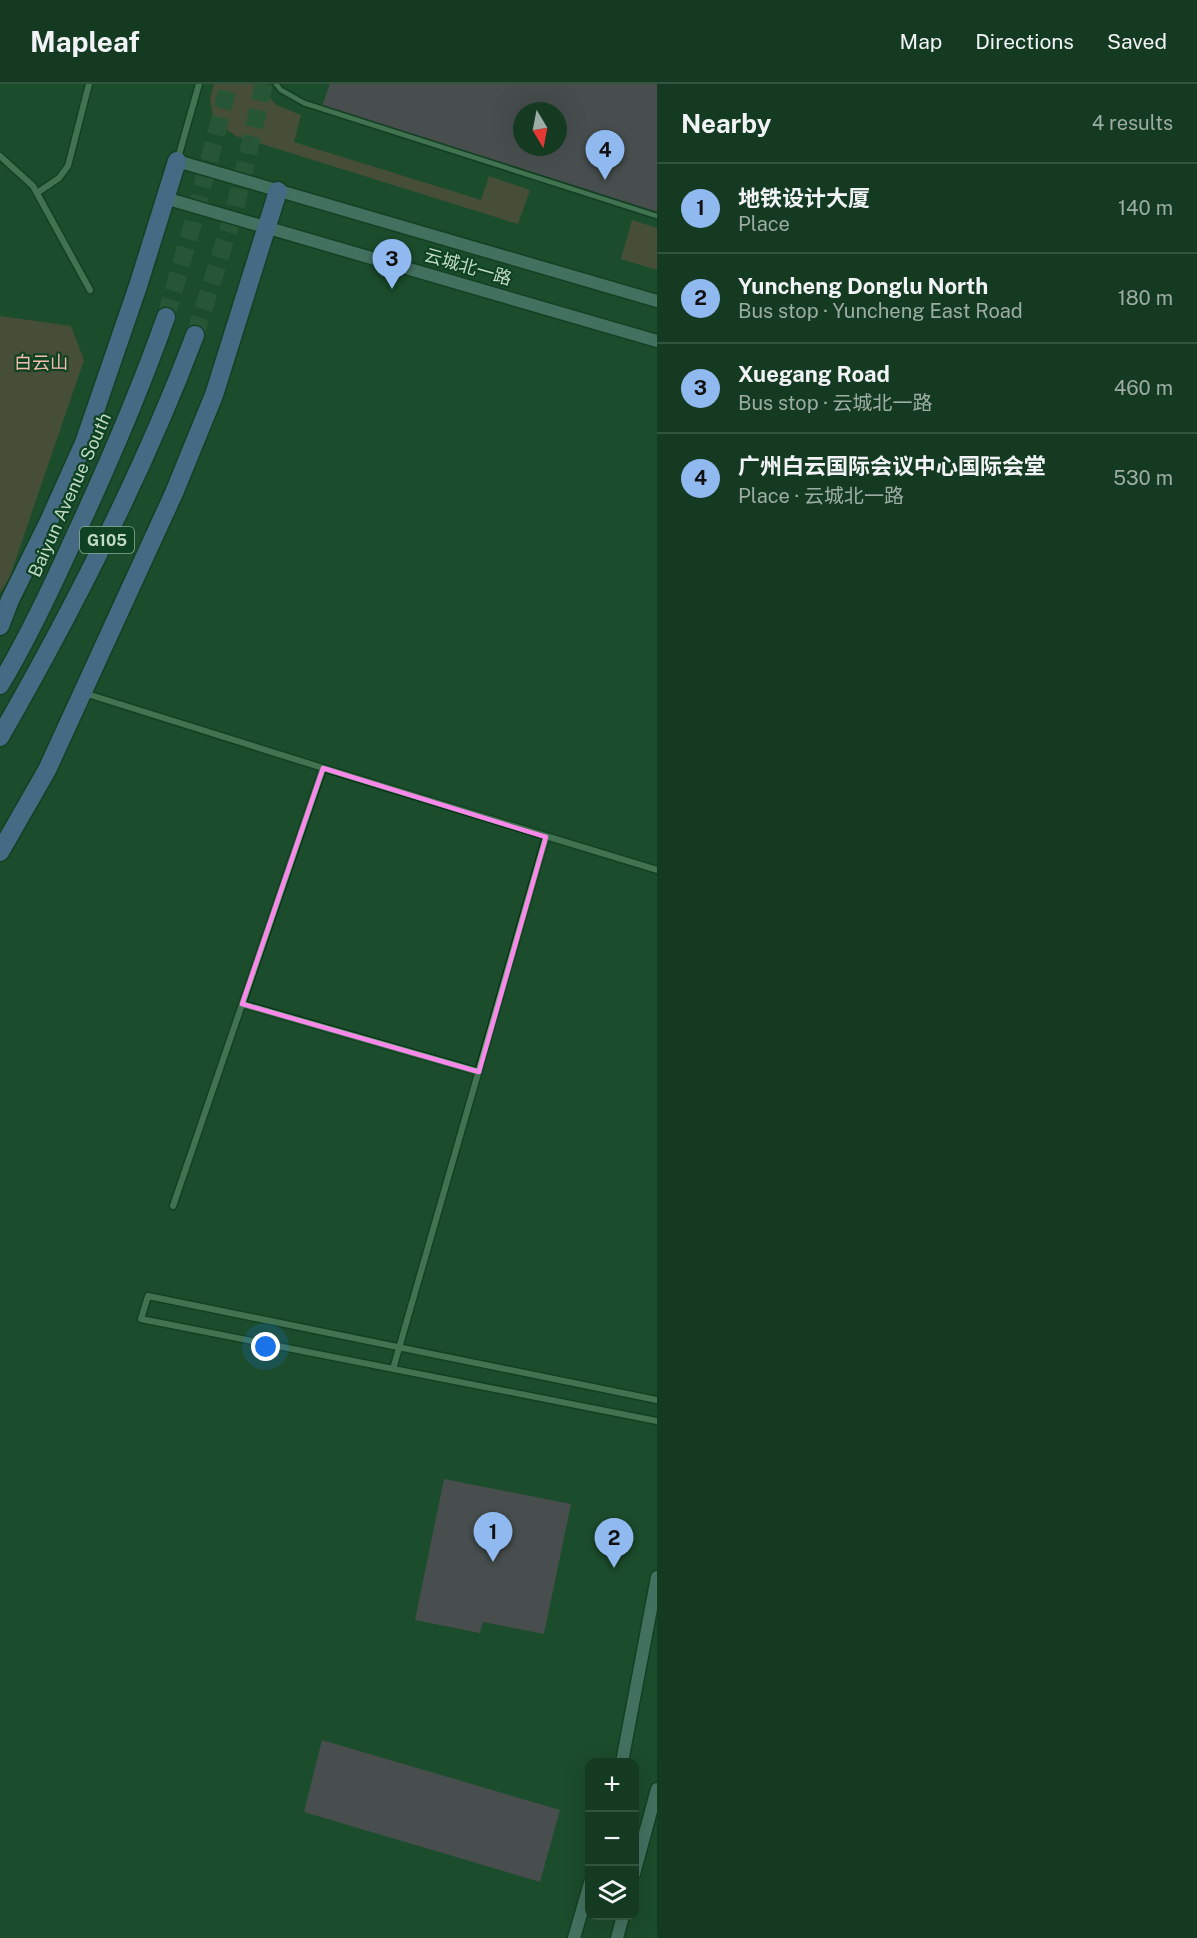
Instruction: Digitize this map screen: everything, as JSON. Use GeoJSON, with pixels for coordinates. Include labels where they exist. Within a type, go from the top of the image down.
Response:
{"type":"FeatureCollection","features":[{"type":"Feature","properties":{"kind":"highway"},"geometry":{"type":"LineString","coordinates":[[0,626],[84,443],[138,286],[177,161]]}},
{"type":"Feature","properties":{"kind":"highway"},"geometry":{"type":"LineString","coordinates":[[0,852],[47,770],[174,493],[214,395],[278,191]]}},
{"type":"Feature","properties":{"kind":"highway","name":"Baiyun Avenue South"},"geometry":{"type":"LineString","coordinates":[[0,685],[55,579],[103,477],[143,383],[165,317]]}},
{"type":"Feature","properties":{"kind":"highway","name":"G105"},"geometry":{"type":"LineString","coordinates":[[0,737],[106,542],[156,431],[195,335]]}},
{"type":"Feature","properties":{"kind":"street"},"geometry":{"type":"LineString","coordinates":[[37,193],[59,178],[68,166],[89,84]]}},
{"type":"Feature","properties":{"kind":"street"},"geometry":{"type":"LineString","coordinates":[[177,161],[199,84]]}},
{"type":"Feature","properties":{"kind":"street"},"geometry":{"type":"LineString","coordinates":[[0,156],[33,186],[90,290]]}},
{"type":"Feature","properties":{"kind":"street","name":"云城北一路"},"geometry":{"type":"LineString","coordinates":[[177,161],[657,301]]}},
{"type":"Feature","properties":{"kind":"street","name":"云城北一路"},"geometry":{"type":"LineString","coordinates":[[165,198],[657,341]]}},
{"type":"Feature","properties":{"kind":"street"},"geometry":{"type":"LineString","coordinates":[[83,692],[657,870]]}},
{"type":"Feature","properties":{"kind":"street"},"geometry":{"type":"LineString","coordinates":[[173,1206],[323,768]]}},
{"type":"Feature","properties":{"kind":"street"},"geometry":{"type":"LineString","coordinates":[[393,1369],[546,837]]}},
{"type":"Feature","properties":{"kind":"street"},"geometry":{"type":"LineString","coordinates":[[242,1004],[479,1072]]}},
{"type":"Feature","properties":{"kind":"street"},"geometry":{"type":"LineString","coordinates":[[657,1400],[148,1296],[141,1318],[657,1421]]}},
{"type":"Feature","properties":{"kind":"street"},"geometry":{"type":"LineString","coordinates":[[623,1758],[657,1577]]}},
{"type":"Feature","properties":{"kind":"street"},"geometry":{"type":"LineString","coordinates":[[636,1866],[657,1789]]}},
{"type":"Feature","properties":{"kind":"street"},"geometry":{"type":"LineString","coordinates":[[574,1938],[585,1900]]}},
{"type":"Feature","properties":{"kind":"street"},"geometry":{"type":"LineString","coordinates":[[617,1938],[622,1920]]}},
{"type":"Feature","properties":{"kind":"lane"},"geometry":{"type":"LineString","coordinates":[[276,84],[281,90],[304,103],[657,216]]}},
{"type":"Feature","properties":{"kind":"highlighted area"},"geometry":{"type":"Polygon","coordinates":[[[323,768],[546,837],[479,1072],[242,1004],[323,768]]]}},
{"type":"Feature","properties":{"kind":"green space"},"geometry":{"type":"Polygon","coordinates":[[[214,84],[258,84],[276,105],[301,115],[294,142],[481,200],[489,176],[530,190],[518,224],[236,136],[214,121],[210,99],[214,84]]]}},
{"type":"Feature","properties":{"kind":"green space"},"geometry":{"type":"Polygon","coordinates":[[[632,220],[657,228],[657,270],[621,259],[632,220]]]}},
{"type":"Feature","properties":{"kind":"green space","name":"白云山"},"geometry":{"type":"Polygon","coordinates":[[[0,316],[71,326],[84,360],[9,579],[0,593],[0,316]]]}},
{"type":"Feature","properties":{"kind":"building"},"geometry":{"type":"Polygon","coordinates":[[[330,84],[657,84],[657,213],[322,106],[330,84]]]}},
{"type":"Feature","properties":{"kind":"building"},"geometry":{"type":"Polygon","coordinates":[[[444,1479],[571,1504],[544,1634],[483,1622],[480,1633],[415,1620],[444,1479]]]}},
{"type":"Feature","properties":{"kind":"building"},"geometry":{"type":"Polygon","coordinates":[[[322,1740],[560,1810],[540,1882],[304,1812],[322,1740]]]}},
{"type":"Feature","properties":{"kind":"tunnel"},"geometry":{"type":"LineString","coordinates":[[166,317],[229,84]]}},
{"type":"Feature","properties":{"kind":"tunnel"},"geometry":{"type":"LineString","coordinates":[[195,335],[234,213],[264,84]]}},
{"type":"Feature","properties":{"kind":"place","name":"广州白云国际会议中心国际会堂"},"geometry":{"type":"Point","coordinates":[605,180]}},
{"type":"Feature","properties":{"kind":"place","name":"Xuegang Road"},"geometry":{"type":"Point","coordinates":[392,289]}},
{"type":"Feature","properties":{"kind":"place","name":"地铁设计大厦"},"geometry":{"type":"Point","coordinates":[493,1562]}},
{"type":"Feature","properties":{"kind":"place","name":"Yuncheng Donglu North"},"geometry":{"type":"Point","coordinates":[614,1568]}}]}
